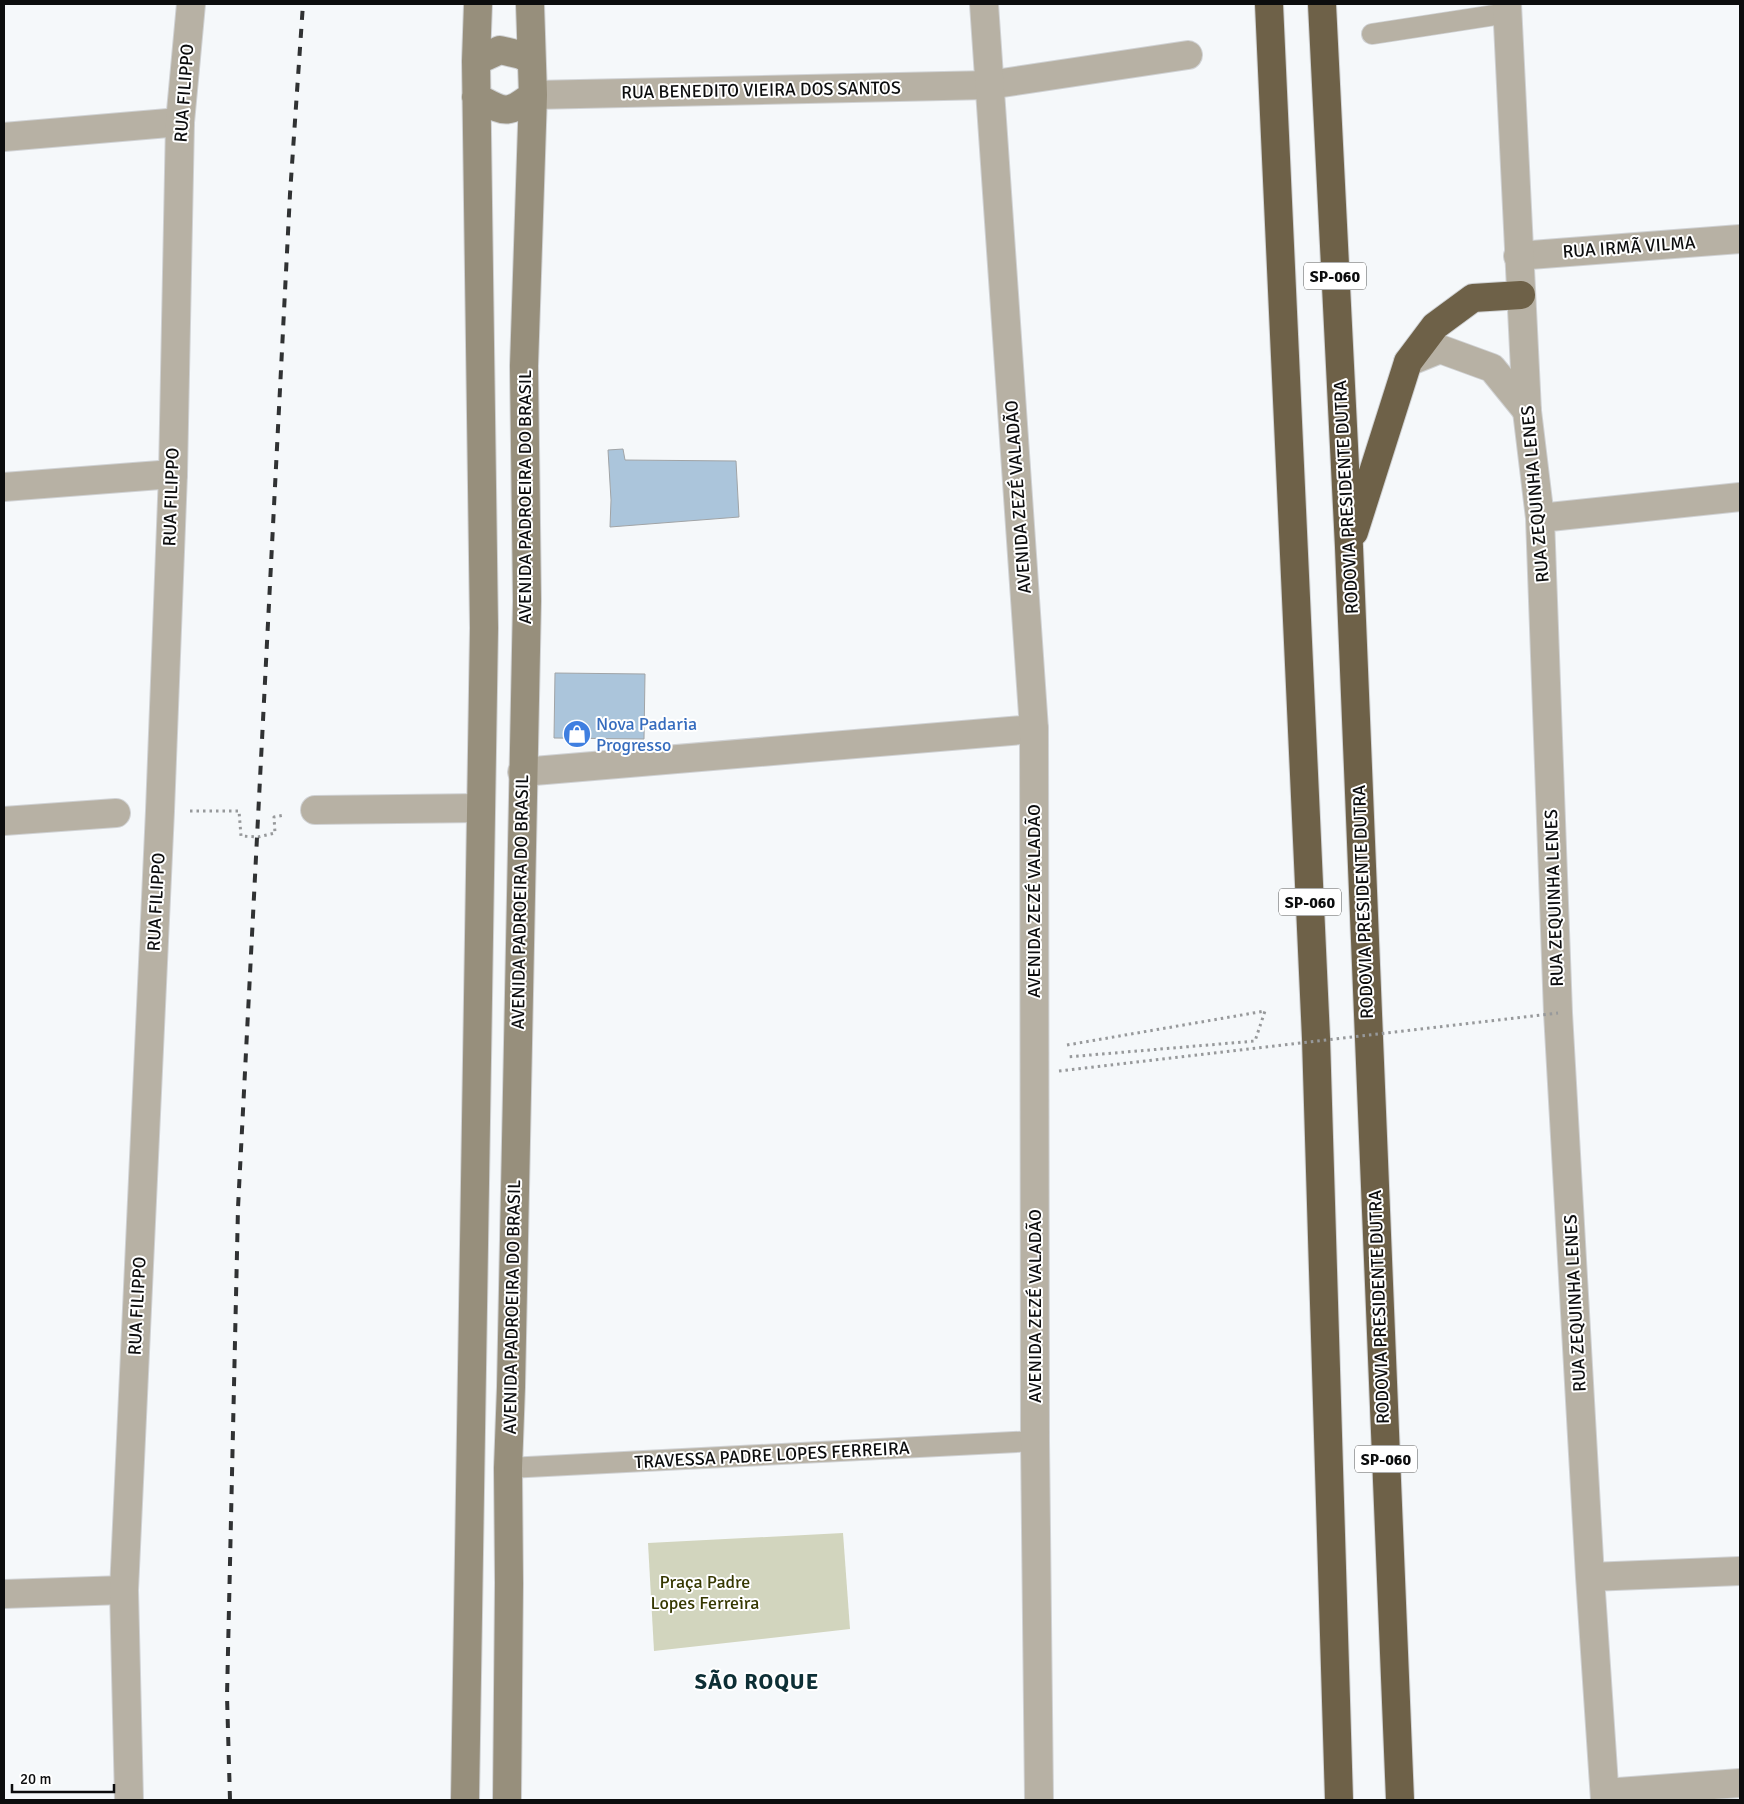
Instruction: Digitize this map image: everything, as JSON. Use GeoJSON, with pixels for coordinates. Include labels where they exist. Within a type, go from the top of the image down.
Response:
{"type":"FeatureCollection","features":[{"type":"Feature","properties":{"kind":"highway","name":"SP-060"},"geometry":{"type":"LineString","coordinates":[[1269,4],[1316,1028],[1339,1800]]}},
{"type":"Feature","properties":{"kind":"highway","name":"RODOVIA PRESIDENTE DUTRA"},"geometry":{"type":"LineString","coordinates":[[1322,4],[1349,548],[1400,1800]]}},
{"type":"Feature","properties":{"kind":"highway"},"geometry":{"type":"LineString","coordinates":[[1349,548],[1408,362],[1434,326],[1473,298],[1520,296]]}},
{"type":"Feature","properties":{"kind":"main road"},"geometry":{"type":"LineString","coordinates":[[465,1800],[484,628],[476,97],[478,4]]}},
{"type":"Feature","properties":{"kind":"main road","name":"AVENIDA PADROEIRA DO BRASIL"},"geometry":{"type":"LineString","coordinates":[[507,1800],[508,1468],[527,602],[524,366],[534,95],[530,4]]}},
{"type":"Feature","properties":{"kind":"main road"},"geometry":{"type":"LineString","coordinates":[[476,61],[500,50],[521,55],[531,60]]}},
{"type":"Feature","properties":{"kind":"main road"},"geometry":{"type":"LineString","coordinates":[[476,97],[499,109],[509,109],[518,107],[534,95]]}},
{"type":"Feature","properties":{"kind":"street","name":"RUA FILIPPO"},"geometry":{"type":"LineString","coordinates":[[129,1800],[124,1590],[160,811],[172,474],[180,122],[192,4]]}},
{"type":"Feature","properties":{"kind":"street","name":"AVENIDA ZEZÉ VALADÃO"},"geometry":{"type":"LineString","coordinates":[[984,4],[1034,729],[1047,1054],[1036,1441],[1039,1800]]}},
{"type":"Feature","properties":{"kind":"street","name":"RUA ZEQUINHA LENES"},"geometry":{"type":"LineString","coordinates":[[1508,8],[1518,256],[1527,411],[1540,518],[1558,1013],[1590,1578],[1605,1797]]}},
{"type":"Feature","properties":{"kind":"street","name":"RUA BENEDITO VIEIRA DOS SANTOS"},"geometry":{"type":"LineString","coordinates":[[534,95],[989,85],[1188,56]]}},
{"type":"Feature","properties":{"kind":"street"},"geometry":{"type":"LineString","coordinates":[[4,137],[180,122]]}},
{"type":"Feature","properties":{"kind":"street","name":"RUA IRMÃ VILMA"},"geometry":{"type":"LineString","coordinates":[[1518,256],[1740,239]]}},
{"type":"Feature","properties":{"kind":"street"},"geometry":{"type":"LineString","coordinates":[[1408,362],[1440,349],[1492,368],[1527,411]]}},
{"type":"Feature","properties":{"kind":"street"},"geometry":{"type":"LineString","coordinates":[[4,487],[172,474]]}},
{"type":"Feature","properties":{"kind":"street"},"geometry":{"type":"LineString","coordinates":[[1540,518],[1740,497]]}},
{"type":"Feature","properties":{"kind":"street"},"geometry":{"type":"LineString","coordinates":[[522,772],[1034,729]]}},
{"type":"Feature","properties":{"kind":"street"},"geometry":{"type":"LineString","coordinates":[[315,810],[481,808]]}},
{"type":"Feature","properties":{"kind":"street"},"geometry":{"type":"LineString","coordinates":[[4,821],[116,813]]}},
{"type":"Feature","properties":{"kind":"street"},"geometry":{"type":"LineString","coordinates":[[1590,1578],[1740,1571]]}},
{"type":"Feature","properties":{"kind":"street"},"geometry":{"type":"LineString","coordinates":[[4,1594],[124,1590]]}},
{"type":"Feature","properties":{"kind":"street"},"geometry":{"type":"LineString","coordinates":[[1605,1797],[1740,1783]]}},
{"type":"Feature","properties":{"kind":"lane"},"geometry":{"type":"LineString","coordinates":[[1372,34],[1508,8]]}},
{"type":"Feature","properties":{"kind":"lane","name":"TRAVESSA PADRE LOPES FERREIRA"},"geometry":{"type":"LineString","coordinates":[[508,1468],[1036,1441]]}},
{"type":"Feature","properties":{"kind":"path"},"geometry":{"type":"LineString","coordinates":[[160,811],[239,811],[241,836],[258,837],[275,833],[274,817],[315,810]]}},
{"type":"Feature","properties":{"kind":"path"},"geometry":{"type":"LineString","coordinates":[[1265,1012],[1255,1041],[1047,1054],[1265,1012]]}},
{"type":"Feature","properties":{"kind":"path"},"geometry":{"type":"LineString","coordinates":[[1059,1064],[1059,1071],[1558,1013]]}},
{"type":"Feature","properties":{"kind":"green space","name":"Praça Padre Lopes Ferreira"},"geometry":{"type":"Polygon","coordinates":[[[843,1533],[850,1629],[654,1651],[648,1543],[843,1533]]]}},
{"type":"Feature","properties":{"kind":"building"},"geometry":{"type":"Polygon","coordinates":[[[623,449],[625,460],[736,461],[739,517],[610,527],[611,500],[608,450],[623,449]]]}},
{"type":"Feature","properties":{"kind":"building"},"geometry":{"type":"Polygon","coordinates":[[[555,673],[645,674],[644,739],[554,738],[555,673]]]}},
{"type":"Feature","properties":{"kind":"railway"},"geometry":{"type":"LineString","coordinates":[[230,1800],[227,1696],[238,1208],[290,194],[303,4]]}},
{"type":"Feature","properties":{"kind":"place","name":"Nova Padaria Progresso"},"geometry":{"type":"Point","coordinates":[577,734]}},
{"type":"Feature","properties":{"kind":"district","name":"SÃO ROQUE"},"geometry":{"type":"Point","coordinates":[757,1681]}}]}
